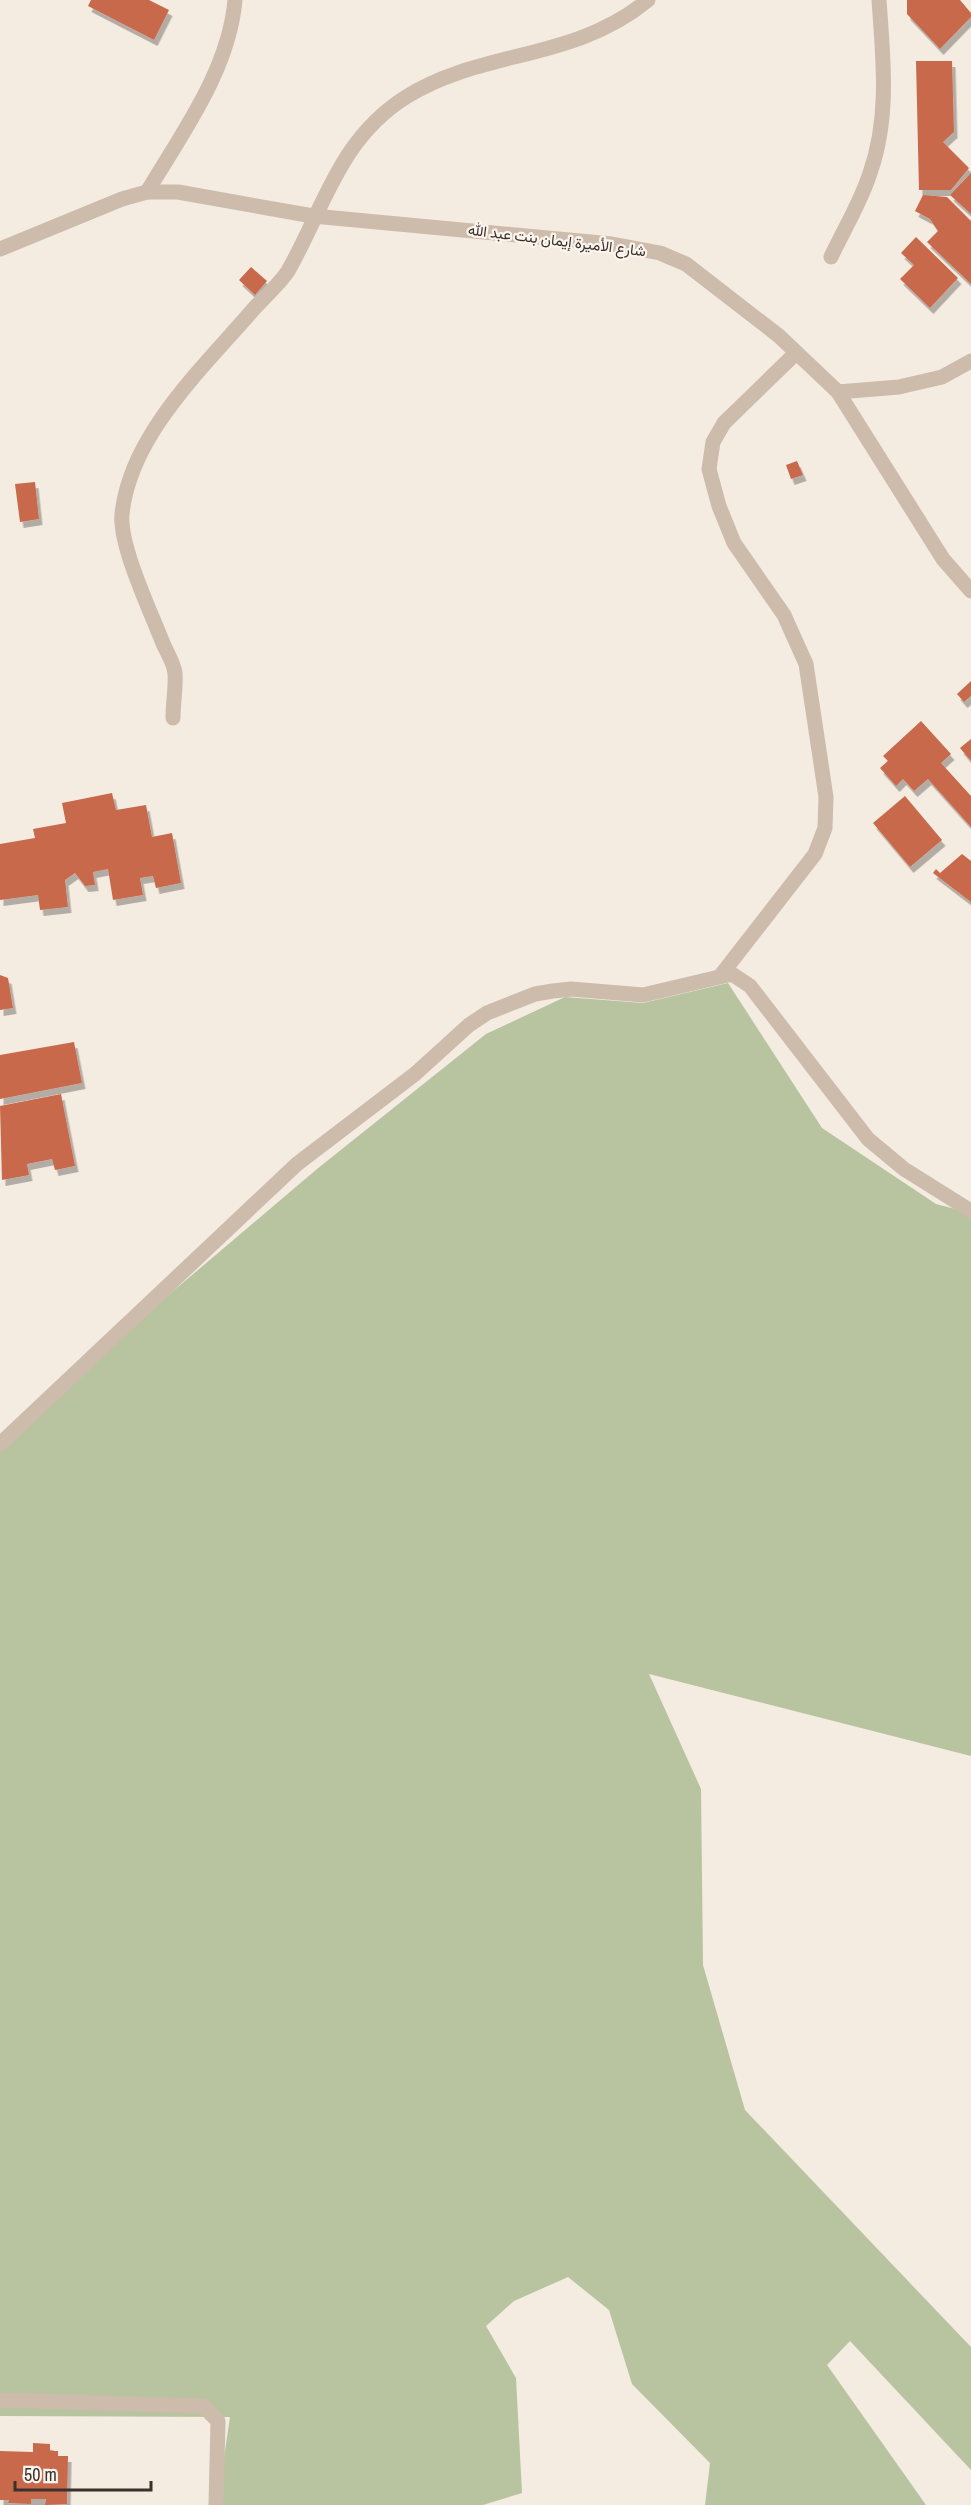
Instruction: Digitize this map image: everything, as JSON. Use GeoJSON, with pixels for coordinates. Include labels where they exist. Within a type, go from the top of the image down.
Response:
{"type":"FeatureCollection","features":[{"type":"Feature","properties":{"kind":"street"},"geometry":{"type":"LineString","coordinates":[[147,192],[192,116],[216,69],[234,18],[235,0]]}},
{"type":"Feature","properties":{"kind":"street"},"geometry":{"type":"LineString","coordinates":[[173,718],[175,671],[131,562],[122,515],[131,474],[165,411],[286,273],[313,216],[349,151],[378,119],[405,97],[437,81],[578,41],[627,17],[648,0]]}},
{"type":"Feature","properties":{"kind":"street"},"geometry":{"type":"LineString","coordinates":[[831,257],[870,174],[882,126],[884,88],[879,0]]}},
{"type":"Feature","properties":{"kind":"street","name":"شارع الأميرة إيمان بنت عبد الله"},"geometry":{"type":"LineString","coordinates":[[0,249],[122,199],[147,192],[178,192],[313,216],[602,243],[660,253],[686,264],[710,280],[796,352],[838,392],[944,559],[971,591]]}},
{"type":"Feature","properties":{"kind":"street"},"geometry":{"type":"LineString","coordinates":[[721,975],[815,854],[825,828],[826,797],[806,664],[784,615],[734,543],[710,469],[713,442],[724,423],[796,352]]}},
{"type":"Feature","properties":{"kind":"street"},"geometry":{"type":"LineString","coordinates":[[838,392],[899,387],[942,377],[971,361]]}},
{"type":"Feature","properties":{"kind":"street"},"geometry":{"type":"LineString","coordinates":[[0,1444],[297,1164],[414,1074],[469,1025],[487,1013],[544,992],[571,989],[643,995],[732,974],[750,986],[868,1139],[904,1169],[971,1211]]}},
{"type":"Feature","properties":{"kind":"street"},"geometry":{"type":"LineString","coordinates":[[0,2400],[203,2406],[218,2421],[216,2505]]}},
{"type":"Feature","properties":{"kind":"green space"},"geometry":{"type":"Polygon","coordinates":[[[728,983],[822,1128],[936,1204],[971,1213],[971,1756],[649,1674],[701,1789],[703,1965],[745,2110],[971,2347],[971,2470],[850,2341],[827,2365],[926,2505],[705,2505],[710,2463],[632,2384],[609,2310],[568,2277],[514,2301],[486,2326],[516,2378],[522,2493],[483,2505],[217,2505],[230,2417],[0,2416],[0,1447],[139,1320],[317,1169],[486,1034],[565,997],[643,1003],[728,983]]]}},
{"type":"Feature","properties":{"kind":"building"},"geometry":{"type":"Polygon","coordinates":[[[91,0],[149,0],[169,10],[154,40],[88,6],[91,0]]]}},
{"type":"Feature","properties":{"kind":"building"},"geometry":{"type":"Polygon","coordinates":[[[907,0],[960,0],[971,13],[971,17],[940,49],[907,14],[907,0]]]}},
{"type":"Feature","properties":{"kind":"building"},"geometry":{"type":"Polygon","coordinates":[[[916,61],[952,61],[954,132],[943,142],[969,168],[951,190],[919,190],[916,61]]]}},
{"type":"Feature","properties":{"kind":"building"},"geometry":{"type":"Polygon","coordinates":[[[971,173],[971,214],[950,195],[971,173]]]}},
{"type":"Feature","properties":{"kind":"building"},"geometry":{"type":"Polygon","coordinates":[[[923,195],[947,197],[971,221],[971,284],[927,242],[938,231],[930,219],[915,211],[923,195]]]}},
{"type":"Feature","properties":{"kind":"building"},"geometry":{"type":"Polygon","coordinates":[[[916,237],[958,278],[930,308],[900,279],[914,265],[901,253],[916,237]]]}},
{"type":"Feature","properties":{"kind":"building"},"geometry":{"type":"Polygon","coordinates":[[[251,267],[267,281],[255,295],[239,280],[251,267]]]}},
{"type":"Feature","properties":{"kind":"building"},"geometry":{"type":"Polygon","coordinates":[[[797,461],[803,475],[791,479],[786,465],[797,461]]]}},
{"type":"Feature","properties":{"kind":"building"},"geometry":{"type":"Polygon","coordinates":[[[35,482],[39,519],[20,522],[15,484],[35,482]]]}},
{"type":"Feature","properties":{"kind":"building"},"geometry":{"type":"Polygon","coordinates":[[[971,681],[971,696],[964,702],[957,694],[971,681]]]}},
{"type":"Feature","properties":{"kind":"building"},"geometry":{"type":"Polygon","coordinates":[[[921,721],[951,754],[941,763],[971,796],[971,827],[928,779],[914,791],[903,779],[896,786],[880,768],[888,761],[883,756],[921,721]]]}},
{"type":"Feature","properties":{"kind":"building"},"geometry":{"type":"Polygon","coordinates":[[[971,739],[971,761],[960,748],[971,739]]]}},
{"type":"Feature","properties":{"kind":"building"},"geometry":{"type":"Polygon","coordinates":[[[112,793],[116,810],[146,805],[152,837],[172,833],[181,883],[156,888],[153,876],[140,878],[143,895],[113,900],[108,869],[93,872],[95,885],[85,886],[75,873],[65,880],[68,907],[40,910],[38,895],[0,900],[0,844],[35,838],[33,829],[66,823],[62,803],[112,793]]]}},
{"type":"Feature","properties":{"kind":"building"},"geometry":{"type":"Polygon","coordinates":[[[905,796],[942,840],[910,867],[873,823],[905,796]]]}},
{"type":"Feature","properties":{"kind":"building"},"geometry":{"type":"Polygon","coordinates":[[[962,854],[971,861],[971,902],[933,873],[936,869],[940,873],[962,854]]]}},
{"type":"Feature","properties":{"kind":"building"},"geometry":{"type":"Polygon","coordinates":[[[0,975],[8,978],[13,1008],[0,1010],[0,975]]]}},
{"type":"Feature","properties":{"kind":"building"},"geometry":{"type":"Polygon","coordinates":[[[74,1042],[82,1083],[0,1099],[0,1055],[74,1042]]]}},
{"type":"Feature","properties":{"kind":"building"},"geometry":{"type":"Polygon","coordinates":[[[61,1094],[75,1166],[55,1170],[52,1159],[27,1164],[29,1175],[2,1180],[0,1106],[61,1094]]]}},
{"type":"Feature","properties":{"kind":"building"},"geometry":{"type":"Polygon","coordinates":[[[33,2443],[50,2444],[50,2451],[58,2451],[58,2456],[68,2456],[67,2504],[45,2505],[46,2499],[31,2499],[31,2504],[8,2503],[9,2500],[0,2500],[0,2451],[33,2452],[33,2443]]]}}]}
